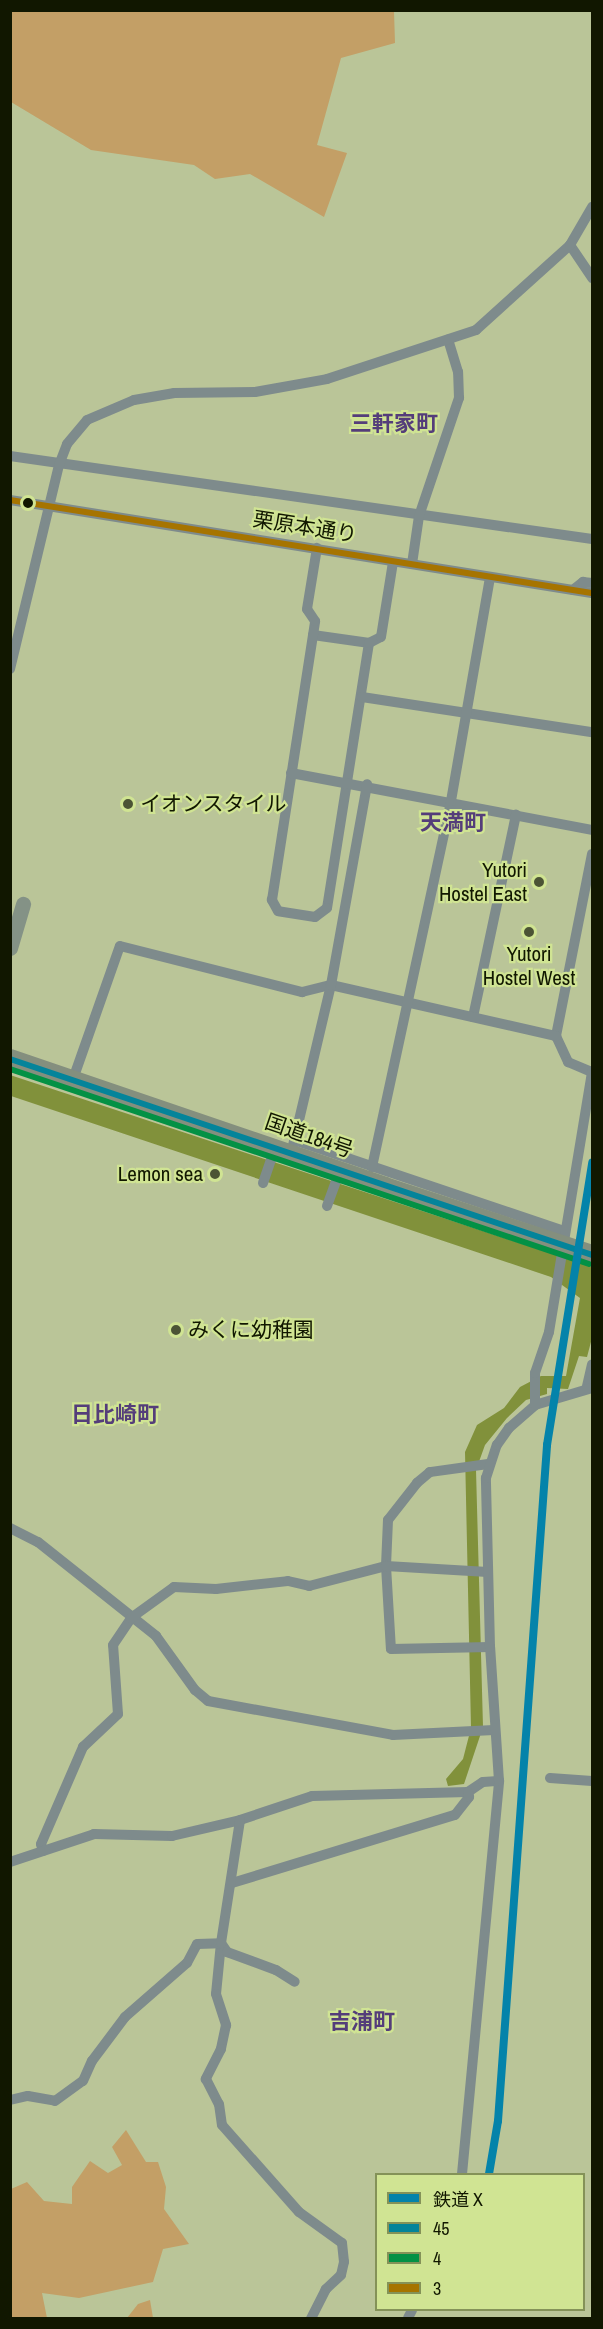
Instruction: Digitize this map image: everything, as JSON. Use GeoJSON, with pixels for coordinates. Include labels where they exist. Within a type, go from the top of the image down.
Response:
{"type":"FeatureCollection","features":[{"type":"Feature","properties":{"kind":"highway","name":"国道184号"},"geometry":{"type":"LineString","coordinates":[[10,1059],[72,1082],[283,1151],[338,1176],[384,1187],[592,1256]]}},
{"type":"Feature","properties":{"kind":"street"},"geometry":{"type":"LineString","coordinates":[[10,669],[59,465],[80,426],[105,410],[134,400],[174,393],[255,392],[297,385],[476,330],[570,245],[592,207]]}},
{"type":"Feature","properties":{"kind":"street"},"geometry":{"type":"LineString","coordinates":[[570,245],[592,278]]}},
{"type":"Feature","properties":{"kind":"street"},"geometry":{"type":"LineString","coordinates":[[412,564],[419,516],[459,398],[458,372],[448,340]]}},
{"type":"Feature","properties":{"kind":"street"},"geometry":{"type":"LineString","coordinates":[[10,456],[59,465],[592,539]]}},
{"type":"Feature","properties":{"kind":"street","name":"栗原本通り"},"geometry":{"type":"LineString","coordinates":[[10,500],[592,593]]}},
{"type":"Feature","properties":{"kind":"street"},"geometry":{"type":"LineString","coordinates":[[317,548],[307,609],[315,621],[272,900],[278,911],[315,917],[327,908],[369,643]]}},
{"type":"Feature","properties":{"kind":"street"},"geometry":{"type":"LineString","coordinates":[[313,635],[369,643],[381,637],[393,562]]}},
{"type":"Feature","properties":{"kind":"street"},"geometry":{"type":"LineString","coordinates":[[372,1167],[451,801],[490,577]]}},
{"type":"Feature","properties":{"kind":"street"},"geometry":{"type":"LineString","coordinates":[[573,590],[583,582],[592,583]]}},
{"type":"Feature","properties":{"kind":"street"},"geometry":{"type":"LineString","coordinates":[[362,697],[592,732]]}},
{"type":"Feature","properties":{"kind":"street"},"geometry":{"type":"LineString","coordinates":[[291,773],[367,784],[592,830]]}},
{"type":"Feature","properties":{"kind":"street"},"geometry":{"type":"LineString","coordinates":[[263,1183],[283,1151],[331,985],[367,784]]}},
{"type":"Feature","properties":{"kind":"street"},"geometry":{"type":"LineString","coordinates":[[473,1017],[516,815]]}},
{"type":"Feature","properties":{"kind":"street"},"geometry":{"type":"LineString","coordinates":[[535,1401],[535,1376],[549,1332],[563,1234],[592,1072],[568,1062],[556,1036],[592,854]]}},
{"type":"Feature","properties":{"kind":"street"},"geometry":{"type":"LineString","coordinates":[[10,948],[23,904]]}},
{"type":"Feature","properties":{"kind":"street"},"geometry":{"type":"LineString","coordinates":[[72,1082],[120,946],[302,992],[331,985],[556,1036]]}},
{"type":"Feature","properties":{"kind":"street"},"geometry":{"type":"LineString","coordinates":[[283,1151],[372,1167],[563,1234]]}},
{"type":"Feature","properties":{"kind":"street"},"geometry":{"type":"LineString","coordinates":[[328,1205],[338,1176]]}},
{"type":"Feature","properties":{"kind":"street"},"geometry":{"type":"LineString","coordinates":[[462,2173],[499,1780],[489,1730],[484,1572],[484,1465],[509,1428],[535,1401],[590,1387],[592,1365]]}},
{"type":"Feature","properties":{"kind":"street"},"geometry":{"type":"LineString","coordinates":[[484,1465],[430,1472],[405,1496],[388,1520],[386,1566],[391,1649],[486,1647]]}},
{"type":"Feature","properties":{"kind":"street"},"geometry":{"type":"LineString","coordinates":[[10,1528],[38,1542],[156,1636],[195,1690],[208,1701],[393,1736],[489,1730]]}},
{"type":"Feature","properties":{"kind":"street"},"geometry":{"type":"LineString","coordinates":[[43,1851],[41,1844],[83,1747],[118,1714],[113,1645],[131,1618],[174,1587],[216,1589],[288,1581],[309,1586],[386,1566],[484,1572]]}},
{"type":"Feature","properties":{"kind":"street"},"geometry":{"type":"LineString","coordinates":[[550,1778],[592,1781]]}},
{"type":"Feature","properties":{"kind":"street"},"geometry":{"type":"LineString","coordinates":[[10,1862],[94,1834],[172,1836],[240,1820],[312,1796],[468,1792],[483,1782],[499,1780]]}},
{"type":"Feature","properties":{"kind":"street"},"geometry":{"type":"LineString","coordinates":[[232,1883],[455,1815],[469,1797],[468,1792]]}},
{"type":"Feature","properties":{"kind":"street"},"geometry":{"type":"LineString","coordinates":[[240,1820],[221,1943],[216,1994],[226,2025],[221,2049],[206,2079],[219,2104],[222,2125],[299,2212],[342,2243],[345,2262],[341,2274],[326,2289],[311,2319]]}},
{"type":"Feature","properties":{"kind":"street"},"geometry":{"type":"LineString","coordinates":[[221,1943],[227,1952],[276,1970],[295,1982]]}},
{"type":"Feature","properties":{"kind":"street"},"geometry":{"type":"LineString","coordinates":[[10,2100],[28,2096],[55,2101],[83,2081],[92,2061],[125,2017],[187,1963],[197,1944],[221,1943]]}},
{"type":"Feature","properties":{"kind":"shaded area"},"geometry":{"type":"Polygon","coordinates":[[[10,11],[394,11],[395,43],[341,58],[317,145],[347,153],[324,217],[250,174],[215,179],[194,165],[91,150],[11,102],[10,11]]]}},
{"type":"Feature","properties":{"kind":"shaded area"},"geometry":{"type":"Polygon","coordinates":[[[10,1075],[592,1267],[592,1338],[587,1357],[579,1356],[568,1389],[547,1388],[547,1394],[526,1400],[507,1418],[485,1445],[476,1470],[483,1727],[464,1784],[448,1786],[446,1779],[463,1759],[471,1728],[465,1452],[477,1425],[504,1408],[520,1387],[541,1376],[566,1376],[580,1298],[551,1277],[11,1096],[10,1075]]]}},
{"type":"Feature","properties":{"kind":"shaded area"},"geometry":{"type":"Polygon","coordinates":[[[126,2130],[146,2162],[158,2162],[166,2187],[164,2209],[189,2244],[163,2249],[153,2282],[79,2298],[42,2293],[47,2318],[11,2318],[11,2189],[27,2182],[44,2201],[72,2204],[72,2187],[90,2161],[108,2173],[122,2165],[112,2147],[126,2130]]]}},
{"type":"Feature","properties":{"kind":"shaded area"},"geometry":{"type":"Polygon","coordinates":[[[150,2300],[153,2318],[127,2318],[138,2304],[150,2300]]]}},
{"type":"Feature","properties":{"kind":"rail line","name":"X"},"geometry":{"type":"LineString","coordinates":[[489,2173],[498,2121],[547,1445],[592,1163]]}},
{"type":"Feature","properties":{"kind":"transit line","name":"3"},"geometry":{"type":"LineString","coordinates":[[10,500],[592,593]]}},
{"type":"Feature","properties":{"kind":"transit line","name":"45"},"geometry":{"type":"LineString","coordinates":[[10,1059],[592,1255]]}},
{"type":"Feature","properties":{"kind":"transit line","name":"4"},"geometry":{"type":"LineString","coordinates":[[10,1069],[589,1264]]}},
{"type":"Feature","properties":{"kind":"place","name":"イオンスタイル"},"geometry":{"type":"Point","coordinates":[128,804]}},
{"type":"Feature","properties":{"kind":"place","name":"Yutori Hostel East"},"geometry":{"type":"Point","coordinates":[539,882]}},
{"type":"Feature","properties":{"kind":"place","name":"Yutori Hostel West"},"geometry":{"type":"Point","coordinates":[529,932]}},
{"type":"Feature","properties":{"kind":"place","name":"Lemon sea"},"geometry":{"type":"Point","coordinates":[215,1174]}},
{"type":"Feature","properties":{"kind":"place","name":"みくに幼稚園"},"geometry":{"type":"Point","coordinates":[176,1330]}},
{"type":"Feature","properties":{"kind":"district","name":"三軒家町"},"geometry":{"type":"Point","coordinates":[394,424]}},
{"type":"Feature","properties":{"kind":"district","name":"天満町"},"geometry":{"type":"Point","coordinates":[453,823]}},
{"type":"Feature","properties":{"kind":"district","name":"日比崎町"},"geometry":{"type":"Point","coordinates":[115,1415]}},
{"type":"Feature","properties":{"kind":"district","name":"吉浦町"},"geometry":{"type":"Point","coordinates":[362,2022]}}]}
